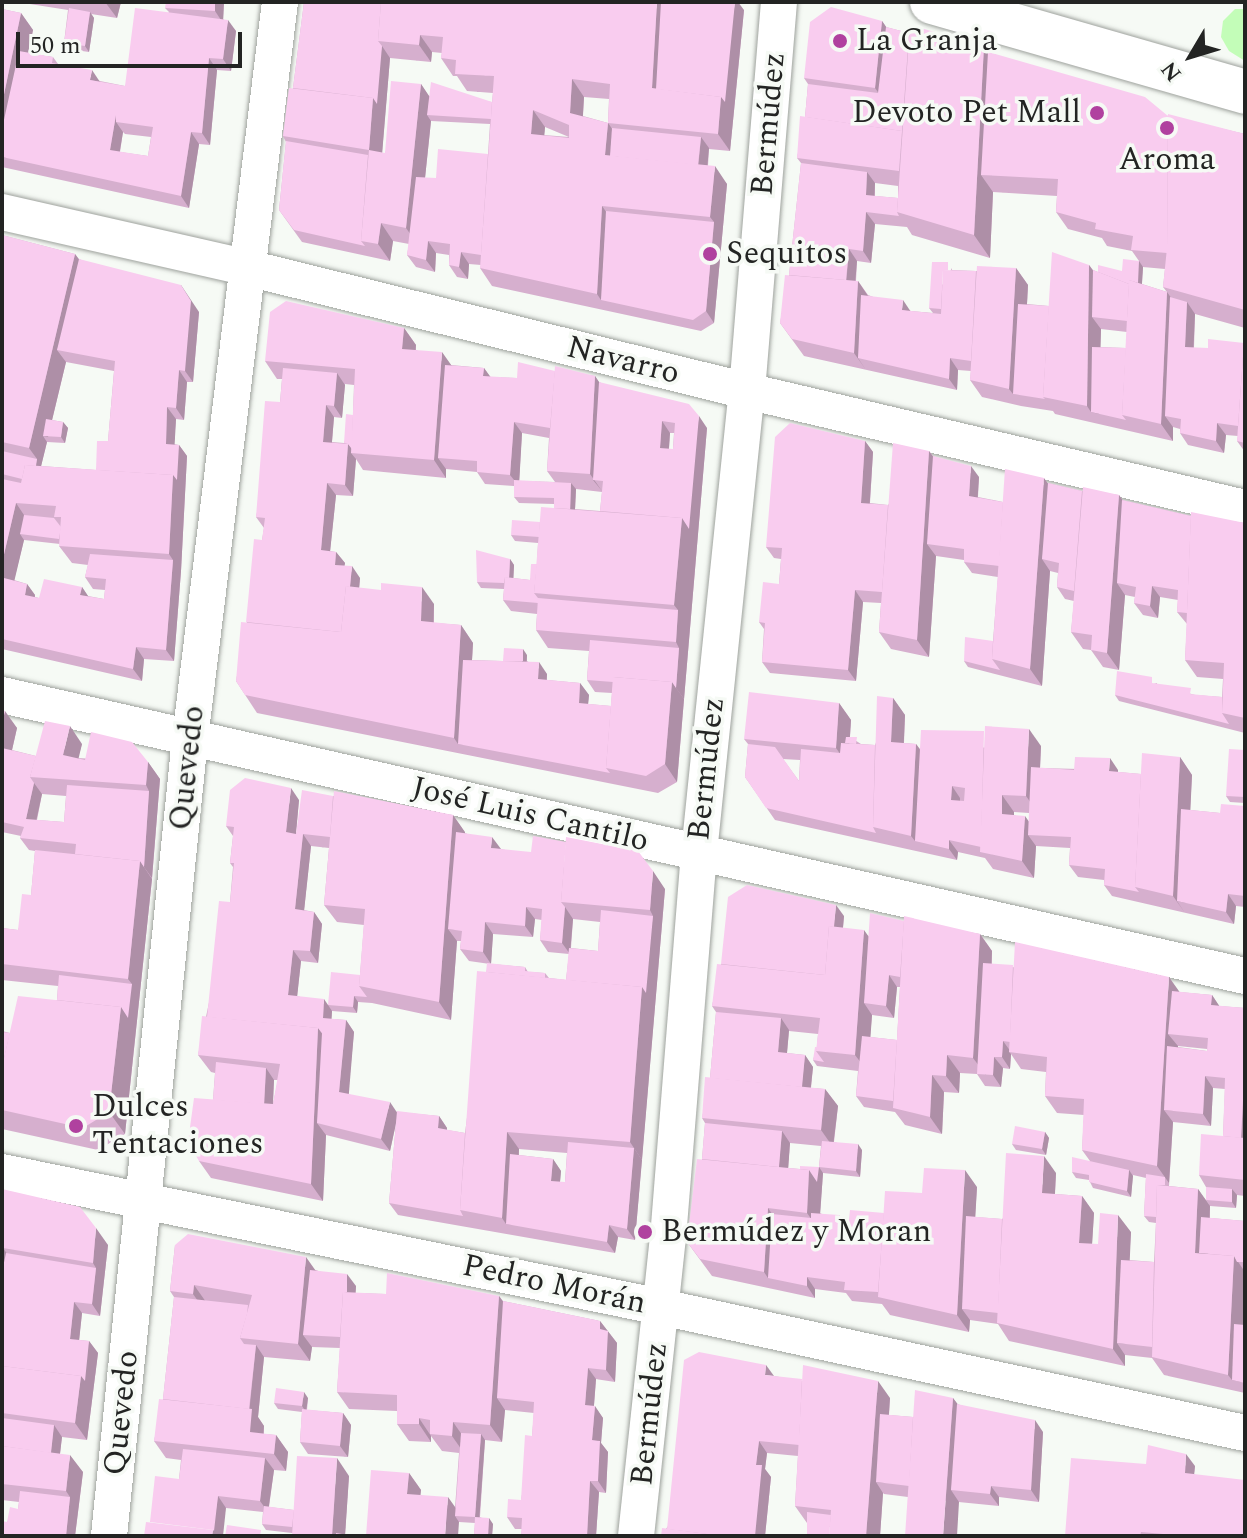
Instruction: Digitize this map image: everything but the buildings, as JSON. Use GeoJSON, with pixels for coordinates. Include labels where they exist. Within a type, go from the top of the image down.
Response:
{"type":"FeatureCollection","features":[{"type":"Feature","properties":{"kind":"main road"},"geometry":{"type":"LineString","coordinates":[[932,2],[1245,92]]}},
{"type":"Feature","properties":{"kind":"street","name":"Quevedo"},"geometry":{"type":"LineString","coordinates":[[109,1536],[190,739],[280,2]]}},
{"type":"Feature","properties":{"kind":"street","name":"Bermúdez"},"geometry":{"type":"LineString","coordinates":[[636,1536],[661,1307],[699,853],[747,391],[779,2]]}},
{"type":"Feature","properties":{"kind":"street","name":"Navarro"},"geometry":{"type":"LineString","coordinates":[[2,212],[248,268],[747,391],[1245,508]]}},
{"type":"Feature","properties":{"kind":"street","name":"José Luis Cantilo"},"geometry":{"type":"LineString","coordinates":[[2,695],[1245,976]]}},
{"type":"Feature","properties":{"kind":"street","name":"Pedro Morán"},"geometry":{"type":"LineString","coordinates":[[2,1172],[661,1307],[1245,1433]]}},
{"type":"Feature","properties":{"kind":"green space"},"geometry":{"type":"Polygon","coordinates":[[[1235,9],[1245,9],[1245,61],[1229,51],[1221,37],[1223,21],[1235,9]]]}},
{"type":"Feature","properties":{"kind":"place","name":"La Granja"},"geometry":{"type":"Point","coordinates":[840,41]}},
{"type":"Feature","properties":{"kind":"place","name":"Devoto Pet Mall"},"geometry":{"type":"Point","coordinates":[1097,113]}},
{"type":"Feature","properties":{"kind":"place","name":"Aroma"},"geometry":{"type":"Point","coordinates":[1167,128]}},
{"type":"Feature","properties":{"kind":"place","name":"Sequitos"},"geometry":{"type":"Point","coordinates":[710,254]}},
{"type":"Feature","properties":{"kind":"place","name":"Dulces Tentaciones"},"geometry":{"type":"Point","coordinates":[76,1126]}},
{"type":"Feature","properties":{"kind":"place","name":"Bermúdez y Moran"},"geometry":{"type":"Point","coordinates":[645,1232]}}]}
